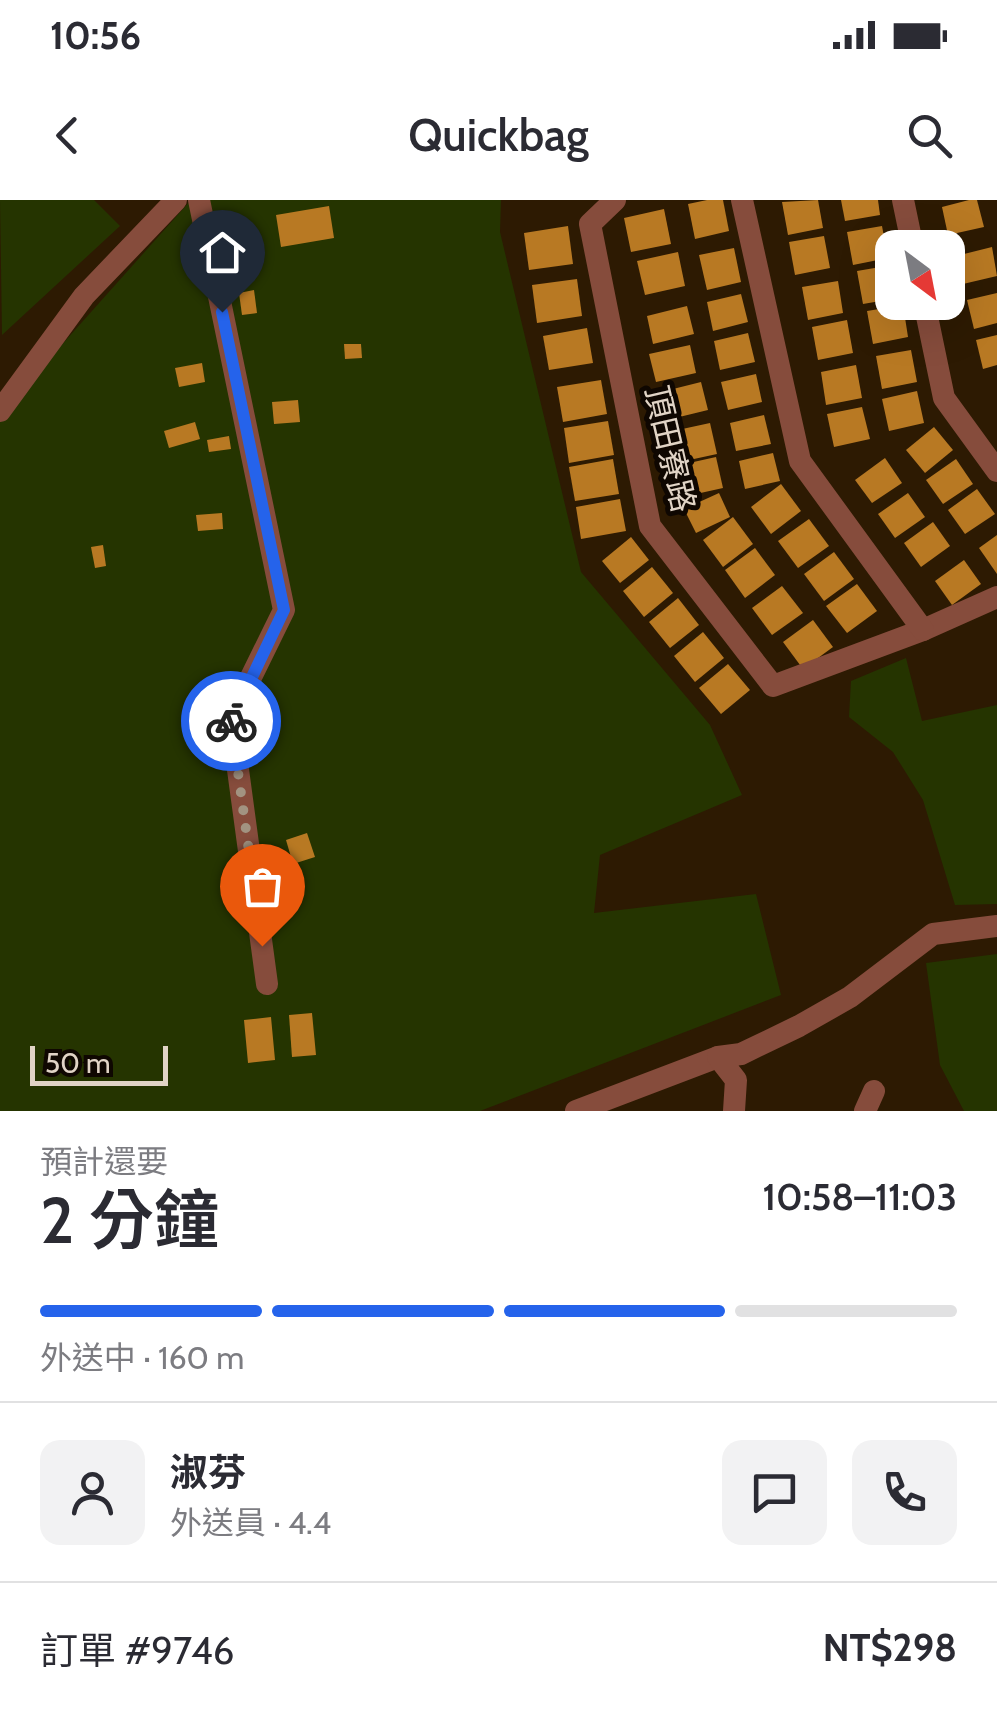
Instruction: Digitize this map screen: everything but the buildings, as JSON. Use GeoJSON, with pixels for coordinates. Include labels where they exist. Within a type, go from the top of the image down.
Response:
{"type":"FeatureCollection","features":[{"type":"Feature","properties":{"kind":"street"},"geometry":{"type":"LineString","coordinates":[[0,411],[84,296],[176,200]]}},
{"type":"Feature","properties":{"kind":"street"},"geometry":{"type":"LineString","coordinates":[[199,200],[284,610],[231,718],[267,984]]}},
{"type":"Feature","properties":{"kind":"street","name":"頂田寮路"},"geometry":{"type":"LineString","coordinates":[[615,200],[590,224],[650,526],[773,686],[923,630]]}},
{"type":"Feature","properties":{"kind":"street"},"geometry":{"type":"LineString","coordinates":[[742,200],[800,461],[923,630],[997,597]]}},
{"type":"Feature","properties":{"kind":"street"},"geometry":{"type":"LineString","coordinates":[[903,200],[909,230]]}},
{"type":"Feature","properties":{"kind":"street"},"geometry":{"type":"LineString","coordinates":[[928,320],[944,398],[997,471]]}},
{"type":"Feature","properties":{"kind":"street"},"geometry":{"type":"LineString","coordinates":[[576,1111],[718,1057],[741,1054],[800,1026],[850,997],[933,934],[997,926]]}},
{"type":"Feature","properties":{"kind":"street"},"geometry":{"type":"LineString","coordinates":[[718,1057],[736,1080],[734,1111]]}},
{"type":"Feature","properties":{"kind":"green space"},"geometry":{"type":"Polygon","coordinates":[[[0,200],[94,200],[120,226],[2,335],[0,200]]]}},
{"type":"Feature","properties":{"kind":"green space"},"geometry":{"type":"Polygon","coordinates":[[[191,200],[501,200],[500,232],[581,572],[710,725],[742,795],[600,855],[594,913],[756,894],[781,995],[480,1111],[0,1111],[0,414],[191,200]]]}},
{"type":"Feature","properties":{"kind":"green space"},"geometry":{"type":"Polygon","coordinates":[[[906,658],[922,721],[997,705],[997,904],[955,905],[923,800],[893,752],[849,717],[851,681],[906,658]]]}},
{"type":"Feature","properties":{"kind":"green space"},"geometry":{"type":"Polygon","coordinates":[[[997,954],[997,1111],[964,1111],[940,1065],[926,963],[997,954]]]}},
{"type":"Feature","properties":{"kind":"way so far"},"geometry":{"type":"LineString","coordinates":[[231,721],[262,946]]}},
{"type":"Feature","properties":{"kind":"route"},"geometry":{"type":"LineString","coordinates":[[222,312],[284,610],[231,721]]}}]}
